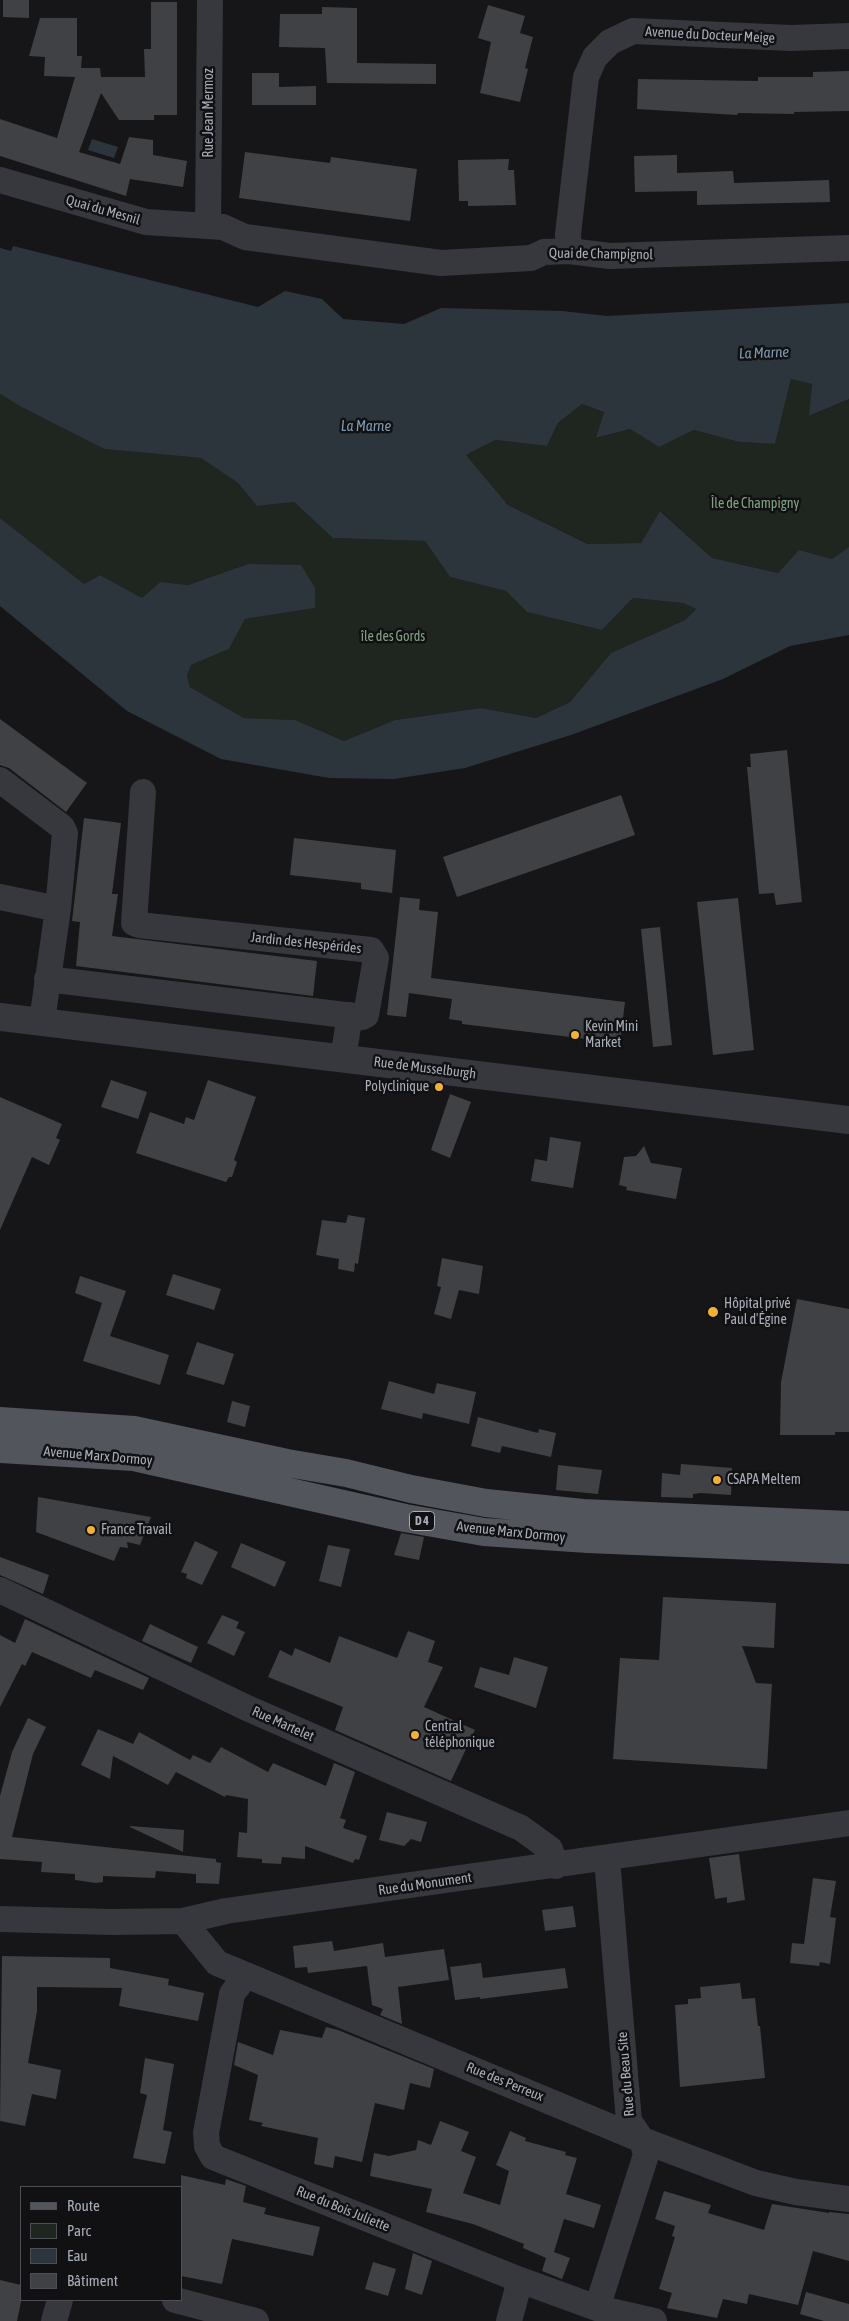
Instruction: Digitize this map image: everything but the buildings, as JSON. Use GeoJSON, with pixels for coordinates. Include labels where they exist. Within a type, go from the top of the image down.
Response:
{"type":"FeatureCollection","features":[{"type":"Feature","properties":{"kind":"main road","name":"Avenue Marx Dormoy"},"geometry":{"type":"LineString","coordinates":[[0,1421],[134,1430],[288,1463],[346,1473],[411,1489],[486,1503],[583,1513],[849,1525]]}},
{"type":"Feature","properties":{"kind":"main road","name":"Avenue Marx Dormoy"},"geometry":{"type":"LineString","coordinates":[[0,1449],[134,1457],[405,1518],[484,1532],[588,1539],[849,1550]]}},
{"type":"Feature","properties":{"kind":"street","name":"Rue Jean Mermoz"},"geometry":{"type":"LineString","coordinates":[[208,225],[210,0]]}},
{"type":"Feature","properties":{"kind":"street","name":"Avenue du Docteur Meige"},"geometry":{"type":"LineString","coordinates":[[569,251],[568,234],[586,77],[595,58],[610,42],[633,32],[791,38],[849,36]]}},
{"type":"Feature","properties":{"kind":"street","name":"Quai du Mesnil"},"geometry":{"type":"LineString","coordinates":[[0,180],[146,222],[208,225]]}},
{"type":"Feature","properties":{"kind":"street","name":"Quai de Champignol"},"geometry":{"type":"LineString","coordinates":[[208,225],[223,227],[244,236],[441,263],[531,258],[544,252],[569,251],[610,256],[849,248]]}},
{"type":"Feature","properties":{"kind":"street"},"geometry":{"type":"LineString","coordinates":[[0,780],[62,827],[65,833],[58,909],[42,1022]]}},
{"type":"Feature","properties":{"kind":"street","name":"Jardin des Hespérides"},"geometry":{"type":"LineString","coordinates":[[143,792],[134,923],[139,926],[371,950],[376,958],[368,1010],[362,1017],[350,1015]]}},
{"type":"Feature","properties":{"kind":"street"},"geometry":{"type":"LineString","coordinates":[[0,897],[58,909]]}},
{"type":"Feature","properties":{"kind":"street"},"geometry":{"type":"LineString","coordinates":[[47,979],[350,1015],[343,1058]]}},
{"type":"Feature","properties":{"kind":"street","name":"Rue de Musselburgh"},"geometry":{"type":"LineString","coordinates":[[0,1017],[849,1120]]}},
{"type":"Feature","properties":{"kind":"street","name":"Rue Martelet"},"geometry":{"type":"LineString","coordinates":[[0,1590],[247,1708],[520,1828],[550,1849],[556,1866]]}},
{"type":"Feature","properties":{"kind":"street","name":"Rue du Monument"},"geometry":{"type":"LineString","coordinates":[[0,1919],[112,1922],[183,1921],[226,1911],[608,1859],[849,1823]]}},
{"type":"Feature","properties":{"kind":"street","name":"Rue du Beau Site"},"geometry":{"type":"LineString","coordinates":[[597,2308],[646,2155],[642,2140],[629,2121],[608,1859]]}},
{"type":"Feature","properties":{"kind":"street","name":"Rue des Perreux"},"geometry":{"type":"LineString","coordinates":[[183,1921],[217,1963],[642,2140],[756,2183],[796,2192],[849,2199]]}},
{"type":"Feature","properties":{"kind":"street","name":"Rue du Bois Juliette"},"geometry":{"type":"LineString","coordinates":[[246,1975],[232,1994],[208,2124],[207,2146],[213,2157],[520,2280],[597,2308],[654,2321]]}},
{"type":"Feature","properties":{"kind":"street"},"geometry":{"type":"LineString","coordinates":[[509,2321],[520,2280]]}},
{"type":"Feature","properties":{"kind":"street"},"geometry":{"type":"LineString","coordinates":[[54,2321],[60,2301]]}},
{"type":"Feature","properties":{"kind":"street"},"geometry":{"type":"LineString","coordinates":[[179,2301],[256,2321]]}},
{"type":"Feature","properties":{"kind":"green space","name":"Île de Champigny"},"geometry":{"type":"Polygon","coordinates":[[[791,379],[812,384],[810,416],[849,399],[849,547],[832,559],[799,550],[778,573],[712,558],[661,511],[641,543],[589,544],[508,505],[466,455],[494,440],[547,446],[558,423],[582,404],[604,412],[597,438],[630,429],[659,447],[694,430],[739,442],[775,444],[791,379]]]}},
{"type":"Feature","properties":{"kind":"green space","name":"île des Gords"},"geometry":{"type":"Polygon","coordinates":[[[0,394],[104,449],[201,458],[238,483],[257,506],[294,502],[333,538],[425,541],[450,577],[506,591],[527,612],[602,630],[633,598],[684,603],[696,609],[685,620],[611,653],[570,702],[536,718],[481,708],[395,720],[344,741],[295,720],[244,718],[190,687],[187,676],[191,665],[229,649],[245,619],[315,608],[248,564],[188,585],[160,582],[142,598],[100,575],[84,584],[0,518],[0,394]]]}},
{"type":"Feature","properties":{"kind":"water"},"geometry":{"type":"Polygon","coordinates":[[[92,139],[118,147],[114,158],[88,150],[92,139]]]}},
{"type":"Feature","properties":{"kind":"water","name":"La Marne"},"geometry":{"type":"Polygon","coordinates":[[[13,246],[258,307],[285,291],[322,299],[343,319],[404,324],[441,308],[562,311],[607,316],[849,303],[849,399],[809,416],[812,384],[791,379],[775,444],[739,442],[694,430],[659,447],[630,429],[596,438],[604,412],[582,404],[558,423],[547,446],[495,440],[466,455],[508,505],[588,544],[641,543],[660,511],[712,558],[778,573],[799,550],[832,559],[849,547],[849,635],[790,646],[723,679],[571,735],[465,768],[394,779],[329,778],[221,759],[127,711],[0,606],[0,518],[84,584],[100,575],[142,598],[160,582],[188,585],[248,564],[301,565],[315,588],[315,608],[245,619],[229,649],[191,665],[187,676],[190,687],[244,718],[295,720],[344,741],[395,720],[481,708],[536,718],[570,702],[611,653],[685,620],[696,609],[683,603],[633,598],[602,630],[527,612],[506,591],[450,577],[425,541],[333,538],[294,502],[257,506],[238,483],[201,458],[104,449],[22,407],[0,394],[0,248],[11,251],[13,246]]]}},
{"type":"Feature","properties":{"kind":"place","name":"Kevin Mini Market"},"geometry":{"type":"Point","coordinates":[575,1035]}},
{"type":"Feature","properties":{"kind":"place","name":"Polyclinique"},"geometry":{"type":"Point","coordinates":[439,1087]}},
{"type":"Feature","properties":{"kind":"place","name":"Hôpital privé Paul d'Égine"},"geometry":{"type":"Point","coordinates":[713,1312]}},
{"type":"Feature","properties":{"kind":"place","name":"CSAPA Meltem"},"geometry":{"type":"Point","coordinates":[717,1480]}},
{"type":"Feature","properties":{"kind":"place","name":"France Travail"},"geometry":{"type":"Point","coordinates":[91,1530]}},
{"type":"Feature","properties":{"kind":"place","name":"Central téléphonique"},"geometry":{"type":"Point","coordinates":[415,1735]}}]}
